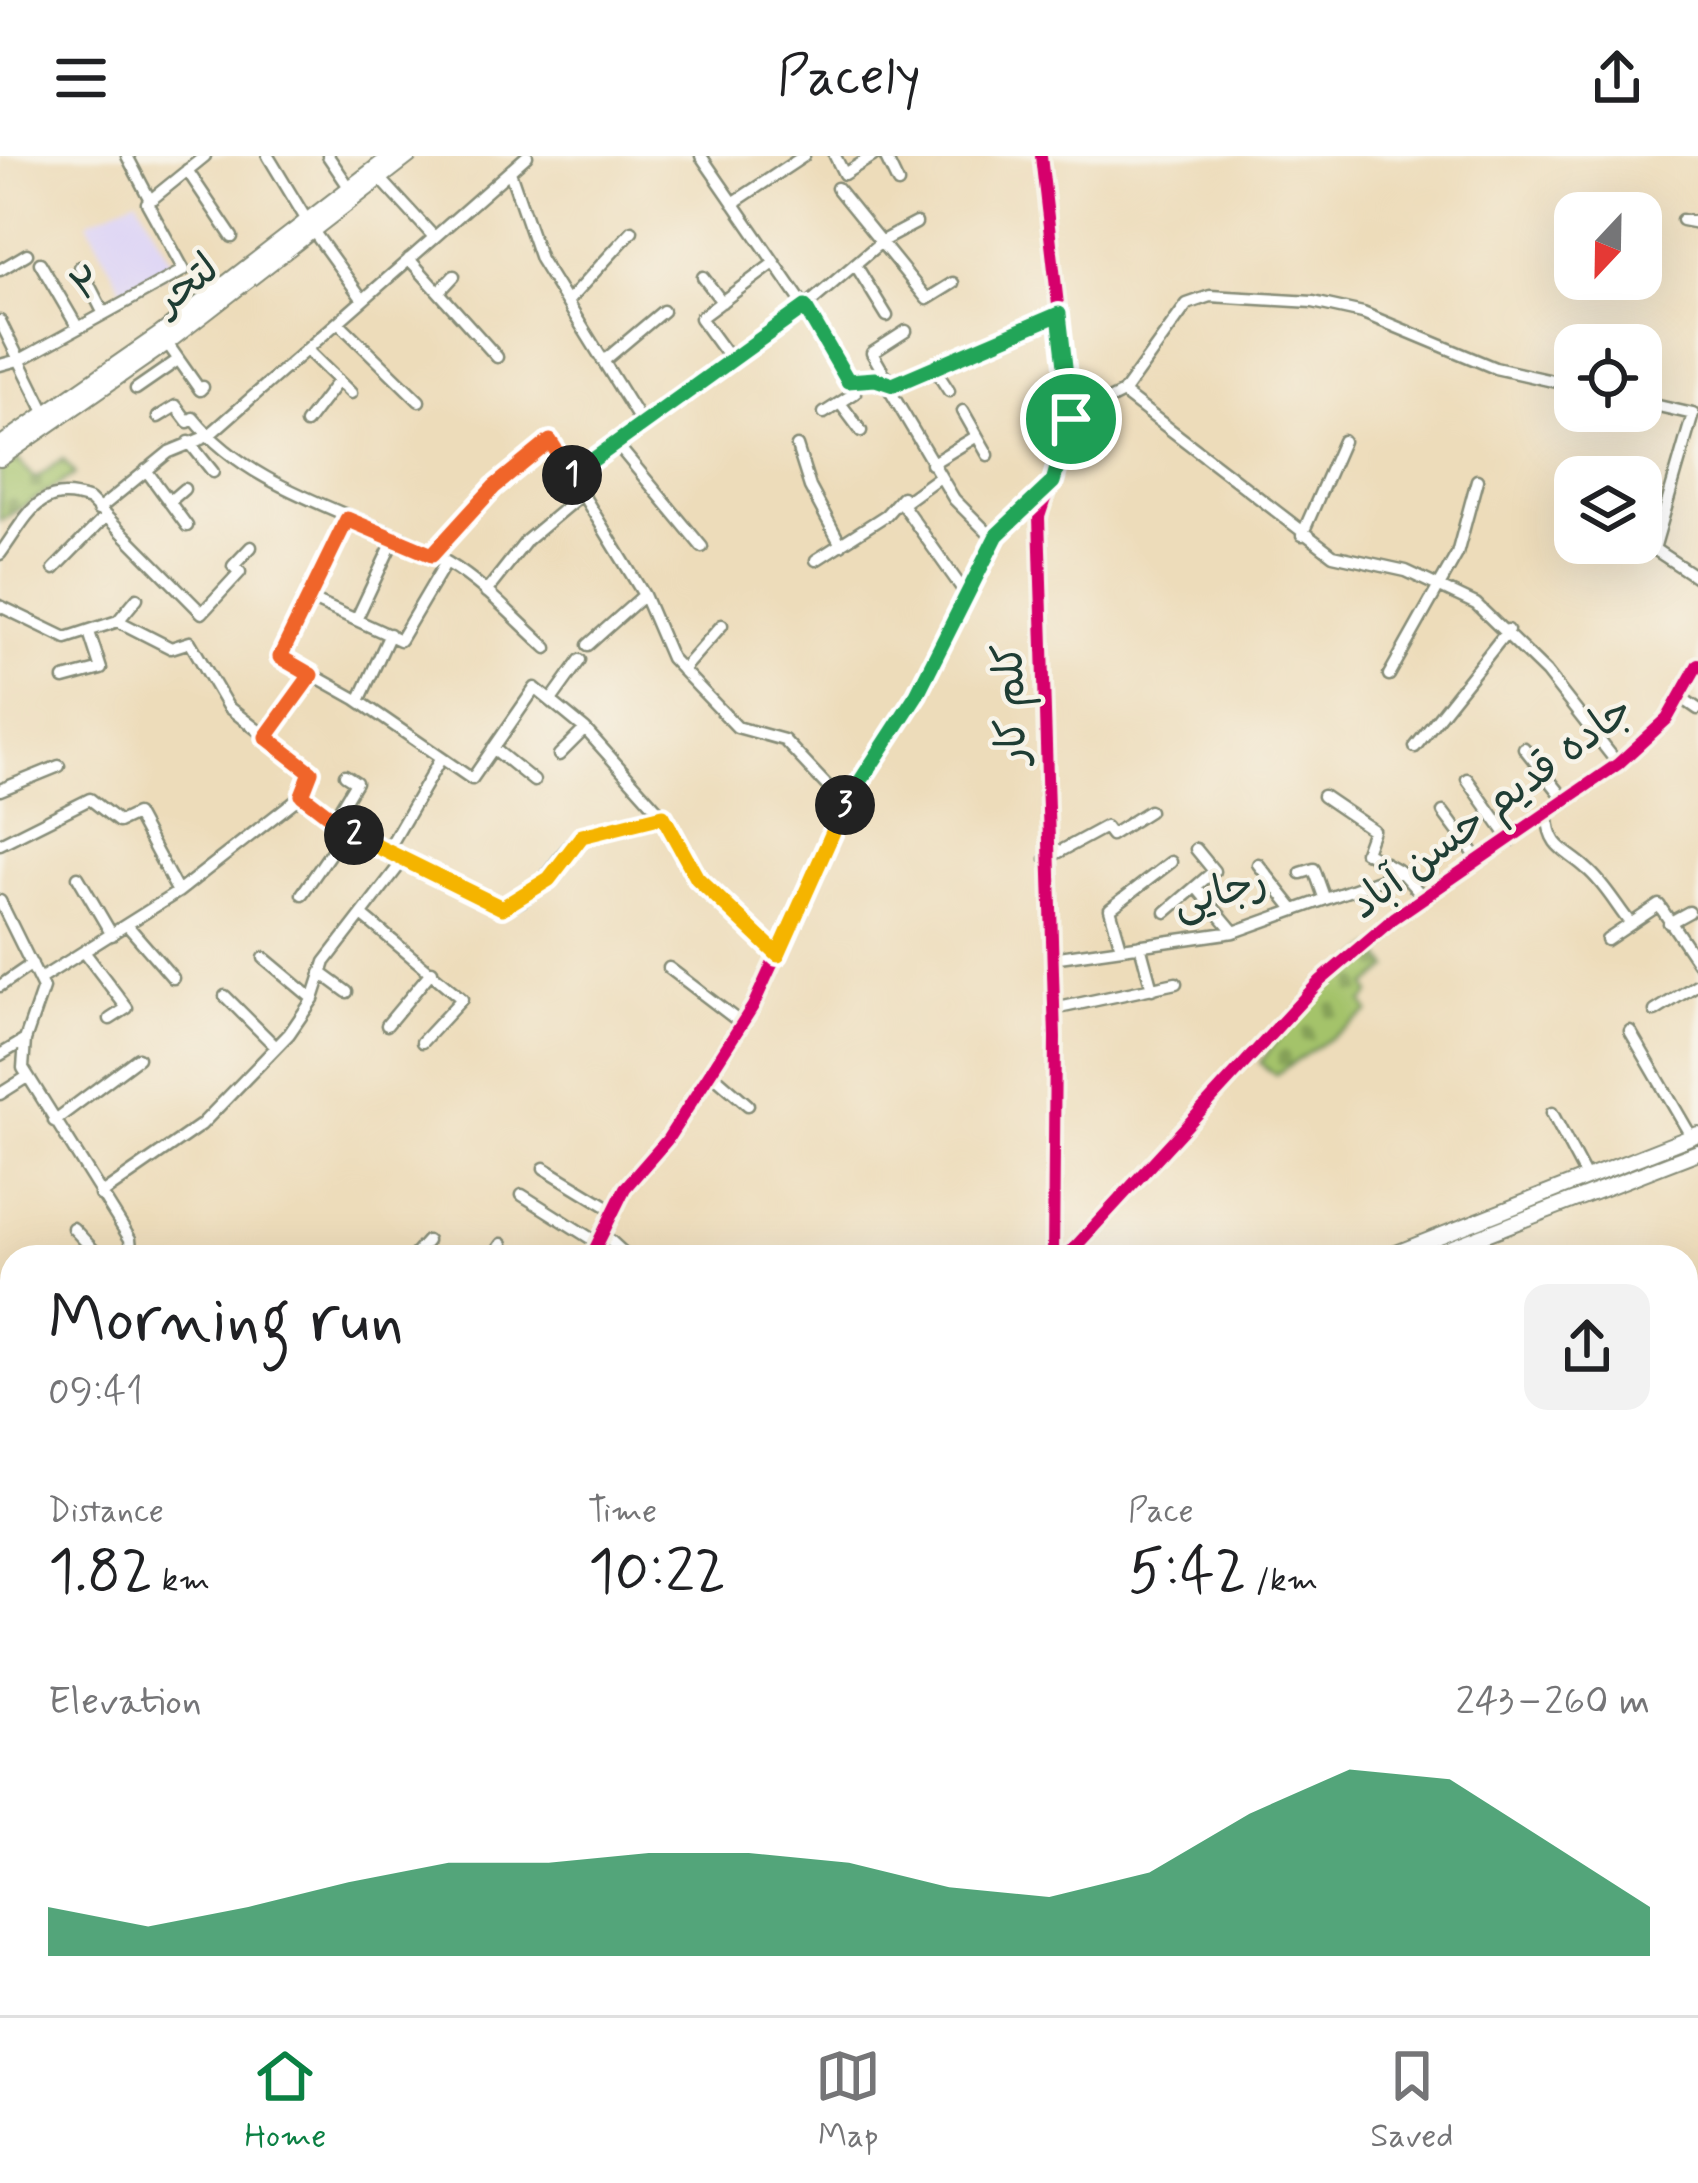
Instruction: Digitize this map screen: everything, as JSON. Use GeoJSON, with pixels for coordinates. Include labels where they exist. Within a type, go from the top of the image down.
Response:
{"type":"FeatureCollection","features":[{"type":"Feature","properties":{"kind":"street"},"geometry":{"type":"LineString","coordinates":[[127,156],[150,200],[205,156]]}},
{"type":"Feature","properties":{"kind":"street"},"geometry":{"type":"LineString","coordinates":[[268,156],[363,300]]}},
{"type":"Feature","properties":{"kind":"street"},"geometry":{"type":"LineString","coordinates":[[328,156],[349,187]]}},
{"type":"Feature","properties":{"kind":"street","name":"لتحر"},"geometry":{"type":"LineString","coordinates":[[0,445],[167,343],[391,156]]}},
{"type":"Feature","properties":{"kind":"street","name":"لتحر"},"geometry":{"type":"LineString","coordinates":[[103,381],[309,223],[409,156]]}},
{"type":"Feature","properties":{"kind":"street"},"geometry":{"type":"LineString","coordinates":[[54,569],[101,513],[146,470],[189,442],[208,436],[527,156]]}},
{"type":"Feature","properties":{"kind":"street"},"geometry":{"type":"LineString","coordinates":[[700,156],[805,307],[855,393],[824,413]]}},
{"type":"Feature","properties":{"kind":"street"},"geometry":{"type":"LineString","coordinates":[[733,203],[804,156]]}},
{"type":"Feature","properties":{"kind":"street"},"geometry":{"type":"LineString","coordinates":[[835,156],[844,174],[873,156]]}},
{"type":"Feature","properties":{"kind":"street"},"geometry":{"type":"LineString","coordinates":[[885,156],[898,182]]}},
{"type":"Feature","properties":{"kind":"street","name":"کلم کار"},"geometry":{"type":"LineString","coordinates":[[1041,156],[1071,419],[1039,517],[1054,1009],[1053,1245]]}},
{"type":"Feature","properties":{"kind":"street"},"geometry":{"type":"LineString","coordinates":[[187,170],[232,237]]}},
{"type":"Feature","properties":{"kind":"street"},"geometry":{"type":"LineString","coordinates":[[510,172],[540,259],[641,422]]}},
{"type":"Feature","properties":{"kind":"street"},"geometry":{"type":"LineString","coordinates":[[380,178],[434,237]]}},
{"type":"Feature","properties":{"kind":"street"},"geometry":{"type":"LineString","coordinates":[[837,188],[865,229],[882,241],[927,299],[952,283]]}},
{"type":"Feature","properties":{"kind":"street","name":"۲"},"geometry":{"type":"LineString","coordinates":[[0,365],[22,359],[184,269],[146,203],[150,200]]}},
{"type":"Feature","properties":{"kind":"street"},"geometry":{"type":"LineString","coordinates":[[1682,220],[1698,223]]}},
{"type":"Feature","properties":{"kind":"street"},"geometry":{"type":"LineString","coordinates":[[573,476],[641,422],[805,307],[882,241],[916,223]]}},
{"type":"Feature","properties":{"kind":"street"},"geometry":{"type":"LineString","coordinates":[[568,301],[632,231]]}},
{"type":"Feature","properties":{"kind":"street"},"geometry":{"type":"LineString","coordinates":[[0,270],[27,254]]}},
{"type":"Feature","properties":{"kind":"street"},"geometry":{"type":"LineString","coordinates":[[409,259],[497,357]]}},
{"type":"Feature","properties":{"kind":"street"},"geometry":{"type":"LineString","coordinates":[[40,263],[78,328]]}},
{"type":"Feature","properties":{"kind":"street"},"geometry":{"type":"LineString","coordinates":[[730,359],[700,318],[774,263]]}},
{"type":"Feature","properties":{"kind":"street"},"geometry":{"type":"LineString","coordinates":[[855,264],[887,316]]}},
{"type":"Feature","properties":{"kind":"street"},"geometry":{"type":"LineString","coordinates":[[80,267],[104,314]]}},
{"type":"Feature","properties":{"kind":"street"},"geometry":{"type":"LineString","coordinates":[[439,292],[454,277]]}},
{"type":"Feature","properties":{"kind":"street"},"geometry":{"type":"LineString","coordinates":[[703,277],[722,302]]}},
{"type":"Feature","properties":{"kind":"street"},"geometry":{"type":"LineString","coordinates":[[1071,419],[1123,393],[1187,304],[1210,296],[1313,302],[1363,313],[1495,368],[1554,381]]}},
{"type":"Feature","properties":{"kind":"street"},"geometry":{"type":"LineString","coordinates":[[606,359],[663,310]]}},
{"type":"Feature","properties":{"kind":"street"},"geometry":{"type":"LineString","coordinates":[[848,381],[893,384],[1059,314]]}},
{"type":"Feature","properties":{"kind":"street"},"geometry":{"type":"LineString","coordinates":[[0,321],[48,416]]}},
{"type":"Feature","properties":{"kind":"street"},"geometry":{"type":"LineString","coordinates":[[338,322],[418,401]]}},
{"type":"Feature","properties":{"kind":"street"},"geometry":{"type":"LineString","coordinates":[[906,331],[872,353],[893,384],[939,477],[995,539]]}},
{"type":"Feature","properties":{"kind":"street"},"geometry":{"type":"LineString","coordinates":[[167,343],[200,390],[203,387]]}},
{"type":"Feature","properties":{"kind":"street"},"geometry":{"type":"LineString","coordinates":[[307,350],[351,393]]}},
{"type":"Feature","properties":{"kind":"street"},"geometry":{"type":"LineString","coordinates":[[136,389],[178,360]]}},
{"type":"Feature","properties":{"kind":"street"},"geometry":{"type":"LineString","coordinates":[[934,368],[949,391]]}},
{"type":"Feature","properties":{"kind":"street"},"geometry":{"type":"LineString","coordinates":[[306,423],[338,381]]}},
{"type":"Feature","properties":{"kind":"street"},"geometry":{"type":"LineString","coordinates":[[1123,393],[1170,424],[1302,535],[1352,562],[1406,571],[1476,604],[1508,630],[1618,764]]}},
{"type":"Feature","properties":{"kind":"street"},"geometry":{"type":"LineString","coordinates":[[840,403],[861,431]]}},
{"type":"Feature","properties":{"kind":"street"},"geometry":{"type":"LineString","coordinates":[[158,417],[176,406],[208,436],[347,519],[446,562],[547,648]]}},
{"type":"Feature","properties":{"kind":"street"},"geometry":{"type":"LineString","coordinates":[[1662,407],[1693,414],[1654,549],[1698,578]]}},
{"type":"Feature","properties":{"kind":"street"},"geometry":{"type":"LineString","coordinates":[[963,411],[988,455]]}},
{"type":"Feature","properties":{"kind":"street","name":"لتحر"},"geometry":{"type":"LineString","coordinates":[[0,459],[48,416]]}},
{"type":"Feature","properties":{"kind":"street"},"geometry":{"type":"LineString","coordinates":[[931,464],[977,436]]}},
{"type":"Feature","properties":{"kind":"street"},"geometry":{"type":"LineString","coordinates":[[432,555],[494,487],[550,441],[644,595],[647,613],[682,670],[736,727],[784,740],[845,805]]}},
{"type":"Feature","properties":{"kind":"street"},"geometry":{"type":"LineString","coordinates":[[189,442],[213,472]]}},
{"type":"Feature","properties":{"kind":"street"},"geometry":{"type":"LineString","coordinates":[[615,442],[703,547]]}},
{"type":"Feature","properties":{"kind":"street"},"geometry":{"type":"LineString","coordinates":[[1302,535],[1343,442]]}},
{"type":"Feature","properties":{"kind":"street"},"geometry":{"type":"LineString","coordinates":[[797,446],[810,487],[841,545]]}},
{"type":"Feature","properties":{"kind":"street"},"geometry":{"type":"LineString","coordinates":[[146,470],[187,526]]}},
{"type":"Feature","properties":{"kind":"street"},"geometry":{"type":"LineString","coordinates":[[816,560],[939,477]]}},
{"type":"Feature","properties":{"kind":"street"},"geometry":{"type":"LineString","coordinates":[[1389,675],[1457,554],[1477,480]]}},
{"type":"Feature","properties":{"kind":"street"},"geometry":{"type":"LineString","coordinates":[[597,1245],[613,1210],[741,1023],[778,955],[845,805],[917,694],[995,539],[1053,482]]}},
{"type":"Feature","properties":{"kind":"street"},"geometry":{"type":"LineString","coordinates":[[169,502],[184,489]]}},
{"type":"Feature","properties":{"kind":"street"},"geometry":{"type":"LineString","coordinates":[[486,592],[526,540],[583,493]]}},
{"type":"Feature","properties":{"kind":"street"},"geometry":{"type":"LineString","coordinates":[[2,548],[36,502],[48,494],[75,494],[101,513],[202,613]]}},
{"type":"Feature","properties":{"kind":"street"},"geometry":{"type":"LineString","coordinates":[[899,500],[966,594]]}},
{"type":"Feature","properties":{"kind":"street"},"geometry":{"type":"LineString","coordinates":[[347,519],[280,657],[359,701],[472,779],[536,688],[585,729],[663,816],[697,878],[778,955]]}},
{"type":"Feature","properties":{"kind":"street"},"geometry":{"type":"LineString","coordinates":[[357,618],[395,537]]}},
{"type":"Feature","properties":{"kind":"street"},"geometry":{"type":"LineString","coordinates":[[118,621],[171,648],[190,642],[202,613],[240,572],[233,566],[251,547]]}},
{"type":"Feature","properties":{"kind":"street"},"geometry":{"type":"LineString","coordinates":[[308,598],[400,640],[446,562]]}},
{"type":"Feature","properties":{"kind":"street"},"geometry":{"type":"LineString","coordinates":[[588,645],[644,595]]}},
{"type":"Feature","properties":{"kind":"street"},"geometry":{"type":"LineString","coordinates":[[0,606],[44,631],[70,637],[118,621],[137,598]]}},
{"type":"Feature","properties":{"kind":"street"},"geometry":{"type":"LineString","coordinates":[[682,670],[722,625]]}},
{"type":"Feature","properties":{"kind":"street"},"geometry":{"type":"LineString","coordinates":[[1415,747],[1508,630]]}},
{"type":"Feature","properties":{"kind":"street"},"geometry":{"type":"LineString","coordinates":[[64,679],[101,669],[89,632]]}},
{"type":"Feature","properties":{"kind":"street"},"geometry":{"type":"LineString","coordinates":[[359,701],[390,634]]}},
{"type":"Feature","properties":{"kind":"street"},"geometry":{"type":"LineString","coordinates":[[70,637],[75,656]]}},
{"type":"Feature","properties":{"kind":"street"},"geometry":{"type":"LineString","coordinates":[[40,980],[178,892],[302,795],[311,772],[219,697],[190,642]]}},
{"type":"Feature","properties":{"kind":"street"},"geometry":{"type":"LineString","coordinates":[[552,699],[580,660]]}},
{"type":"Feature","properties":{"kind":"street","name":"جاده قدیم حسن آباد"},"geometry":{"type":"LineString","coordinates":[[1077,1245],[1320,981],[1424,898],[1548,817],[1618,764],[1682,698],[1698,664]]}},
{"type":"Feature","properties":{"kind":"street"},"geometry":{"type":"LineString","coordinates":[[266,737],[311,675]]}},
{"type":"Feature","properties":{"kind":"street"},"geometry":{"type":"LineString","coordinates":[[1682,698],[1698,709]]}},
{"type":"Feature","properties":{"kind":"street"},"geometry":{"type":"LineString","coordinates":[[559,755],[585,729]]}},
{"type":"Feature","properties":{"kind":"street"},"geometry":{"type":"LineString","coordinates":[[493,748],[534,781]]}},
{"type":"Feature","properties":{"kind":"street"},"geometry":{"type":"LineString","coordinates":[[1524,748],[1568,803]]}},
{"type":"Feature","properties":{"kind":"street"},"geometry":{"type":"LineString","coordinates":[[386,853],[441,758]]}},
{"type":"Feature","properties":{"kind":"street"},"geometry":{"type":"LineString","coordinates":[[0,790],[58,766]]}},
{"type":"Feature","properties":{"kind":"street"},"geometry":{"type":"LineString","coordinates":[[333,820],[356,782],[345,775]]}},
{"type":"Feature","properties":{"kind":"street"},"geometry":{"type":"LineString","coordinates":[[1467,778],[1511,841]]}},
{"type":"Feature","properties":{"kind":"street"},"geometry":{"type":"LineString","coordinates":[[302,795],[386,853],[420,865],[497,909],[507,908],[549,879],[582,836],[663,816]]}},
{"type":"Feature","properties":{"kind":"street"},"geometry":{"type":"LineString","coordinates":[[1323,796],[1373,830],[1365,852],[1401,872],[1424,898]]}},
{"type":"Feature","properties":{"kind":"street"},"geometry":{"type":"LineString","coordinates":[[0,844],[90,799],[118,822],[136,814],[178,892]]}},
{"type":"Feature","properties":{"kind":"street"},"geometry":{"type":"LineString","coordinates":[[1046,859],[1106,826],[1111,835],[1149,811]]}},
{"type":"Feature","properties":{"kind":"street"},"geometry":{"type":"LineString","coordinates":[[1443,812],[1479,860]]}},
{"type":"Feature","properties":{"kind":"street"},"geometry":{"type":"LineString","coordinates":[[1548,817],[1550,835],[1560,852],[1588,868],[1631,924]]}},
{"type":"Feature","properties":{"kind":"street"},"geometry":{"type":"LineString","coordinates":[[1526,831],[1532,827],[1550,835]]}},
{"type":"Feature","properties":{"kind":"street"},"geometry":{"type":"LineString","coordinates":[[302,894],[347,829]]}},
{"type":"Feature","properties":{"kind":"street"},"geometry":{"type":"LineString","coordinates":[[1166,912],[1214,872],[1196,849]]}},
{"type":"Feature","properties":{"kind":"street"},"geometry":{"type":"LineString","coordinates":[[100,1195],[201,1124],[276,1047],[313,999],[321,973],[402,862]]}},
{"type":"Feature","properties":{"kind":"street"},"geometry":{"type":"LineString","coordinates":[[1121,947],[1111,909],[1171,862]]}},
{"type":"Feature","properties":{"kind":"street"},"geometry":{"type":"LineString","coordinates":[[1258,864],[1293,908]]}},
{"type":"Feature","properties":{"kind":"street"},"geometry":{"type":"LineString","coordinates":[[1301,874],[1314,869],[1324,897]]}},
{"type":"Feature","properties":{"kind":"street","name":"رجایی"},"geometry":{"type":"LineString","coordinates":[[1052,958],[1234,932],[1401,872]]}},
{"type":"Feature","properties":{"kind":"street"},"geometry":{"type":"LineString","coordinates":[[78,877],[112,934]]}},
{"type":"Feature","properties":{"kind":"street"},"geometry":{"type":"LineString","coordinates":[[1196,887],[1234,932]]}},
{"type":"Feature","properties":{"kind":"street"},"geometry":{"type":"LineString","coordinates":[[0,903],[40,980],[44,998],[20,1060],[131,1245]]}},
{"type":"Feature","properties":{"kind":"street"},"geometry":{"type":"LineString","coordinates":[[1607,940],[1659,905],[1698,963]]}},
{"type":"Feature","properties":{"kind":"street"},"geometry":{"type":"LineString","coordinates":[[1669,923],[1688,912]]}},
{"type":"Feature","properties":{"kind":"street"},"geometry":{"type":"LineString","coordinates":[[362,915],[462,1001],[422,1042]]}},
{"type":"Feature","properties":{"kind":"street"},"geometry":{"type":"LineString","coordinates":[[127,925],[173,978]]}},
{"type":"Feature","properties":{"kind":"street"},"geometry":{"type":"LineString","coordinates":[[1685,938],[1698,931]]}},
{"type":"Feature","properties":{"kind":"street"},"geometry":{"type":"LineString","coordinates":[[1140,945],[1152,989]]}},
{"type":"Feature","properties":{"kind":"street"},"geometry":{"type":"LineString","coordinates":[[85,952],[127,1008],[110,1019]]}},
{"type":"Feature","properties":{"kind":"street"},"geometry":{"type":"LineString","coordinates":[[264,958],[313,999]]}},
{"type":"Feature","properties":{"kind":"street"},"geometry":{"type":"LineString","coordinates":[[0,986],[32,964]]}},
{"type":"Feature","properties":{"kind":"street"},"geometry":{"type":"LineString","coordinates":[[669,968],[741,1023]]}},
{"type":"Feature","properties":{"kind":"street"},"geometry":{"type":"LineString","coordinates":[[387,1025],[432,971]]}},
{"type":"Feature","properties":{"kind":"street"},"geometry":{"type":"LineString","coordinates":[[321,973],[347,992]]}},
{"type":"Feature","properties":{"kind":"street"},"geometry":{"type":"LineString","coordinates":[[1054,1009],[1176,983]]}},
{"type":"Feature","properties":{"kind":"street"},"geometry":{"type":"LineString","coordinates":[[1655,1011],[1698,984]]}},
{"type":"Feature","properties":{"kind":"street"},"geometry":{"type":"LineString","coordinates":[[225,996],[276,1047]]}},
{"type":"Feature","properties":{"kind":"street"},"geometry":{"type":"LineString","coordinates":[[1416,1245],[1694,1135],[1630,1030]]}},
{"type":"Feature","properties":{"kind":"street"},"geometry":{"type":"LineString","coordinates":[[0,1055],[25,1040]]}},
{"type":"Feature","properties":{"kind":"street"},"geometry":{"type":"LineString","coordinates":[[54,1120],[138,1058]]}},
{"type":"Feature","properties":{"kind":"street"},"geometry":{"type":"LineString","coordinates":[[710,1072],[748,1105]]}},
{"type":"Feature","properties":{"kind":"street"},"geometry":{"type":"LineString","coordinates":[[0,1094],[27,1077]]}},
{"type":"Feature","properties":{"kind":"street"},"geometry":{"type":"LineString","coordinates":[[1552,1113],[1585,1175]]}},
{"type":"Feature","properties":{"kind":"street"},"geometry":{"type":"LineString","coordinates":[[1458,1245],[1698,1152]]}},
{"type":"Feature","properties":{"kind":"street"},"geometry":{"type":"LineString","coordinates":[[544,1168],[613,1210]]}},
{"type":"Feature","properties":{"kind":"street"},"geometry":{"type":"LineString","coordinates":[[522,1195],[610,1245]]}},
{"type":"Feature","properties":{"kind":"street"},"geometry":{"type":"LineString","coordinates":[[73,1228],[89,1245]]}},
{"type":"Feature","properties":{"kind":"street"},"geometry":{"type":"LineString","coordinates":[[423,1245],[427,1241]]}},
{"type":"Feature","properties":{"kind":"shaded area"},"geometry":{"type":"Polygon","coordinates":[[[137,198],[174,265],[172,271],[125,296],[87,222],[137,198]]]}},
{"type":"Feature","properties":{"kind":"green space"},"geometry":{"type":"Polygon","coordinates":[[[11,452],[35,479],[63,459],[75,474],[0,521],[0,461],[11,452]]]}},
{"type":"Feature","properties":{"kind":"green space"},"geometry":{"type":"Polygon","coordinates":[[[1374,947],[1390,968],[1367,986],[1371,994],[1363,1003],[1369,1012],[1275,1075],[1260,1063],[1298,1011],[1374,947]]]}},
{"type":"Feature","properties":{"kind":"cycle path"},"geometry":{"type":"LineString","coordinates":[[1041,156],[1071,419],[1039,517],[1055,1037],[1053,1245]]}},
{"type":"Feature","properties":{"kind":"cycle path"},"geometry":{"type":"LineString","coordinates":[[597,1245],[625,1188],[667,1140],[753,1006],[845,805],[917,694],[997,535],[1048,485]]}},
{"type":"Feature","properties":{"kind":"cycle path"},"geometry":{"type":"LineString","coordinates":[[1077,1245],[1320,981],[1394,918],[1618,764],[1667,719],[1698,664]]}},
{"type":"Feature","properties":{"kind":"route"},"geometry":{"type":"LineString","coordinates":[[805,307],[848,381],[875,379],[893,385],[1059,314],[1071,419],[1053,482],[997,535],[917,694],[845,805],[778,955],[697,878],[663,816],[638,826],[582,836],[549,879],[514,904],[497,909],[420,865],[402,862],[333,820],[302,795],[311,772],[266,737],[311,675],[280,657],[347,519],[432,555],[455,524],[550,441],[573,476],[641,422],[805,307]]}}]}
